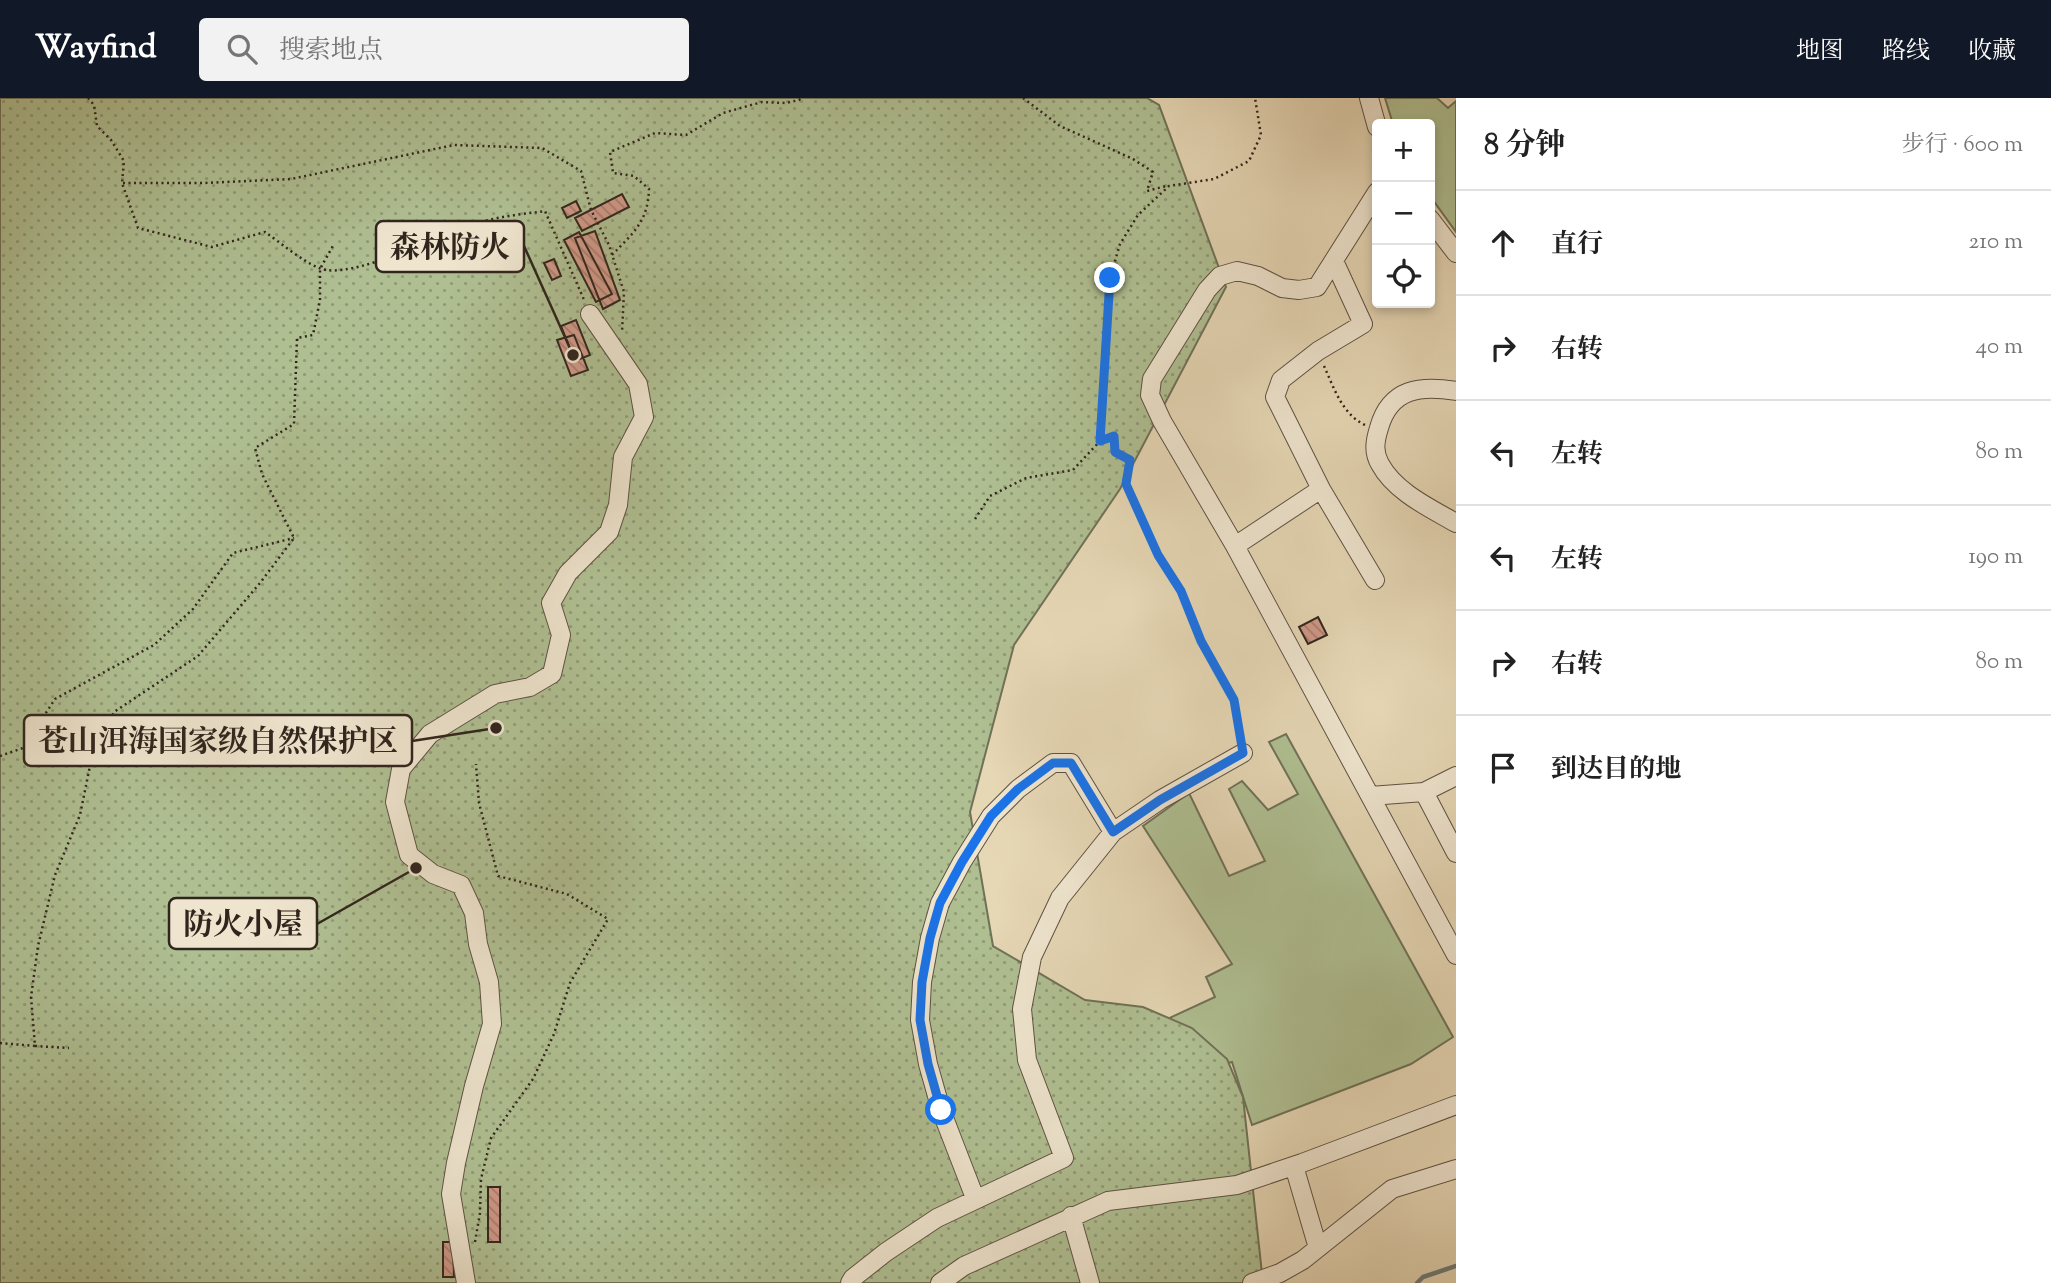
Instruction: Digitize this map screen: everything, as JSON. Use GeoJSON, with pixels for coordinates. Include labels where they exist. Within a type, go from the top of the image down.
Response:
{"type":"FeatureCollection","features":[{"type":"Feature","properties":{"kind":"street"},"geometry":{"type":"LineString","coordinates":[[1369,98],[1375,119]]}},
{"type":"Feature","properties":{"kind":"street"},"geometry":{"type":"LineString","coordinates":[[1372,200],[1317,287],[1282,289],[1258,276],[1237,271],[1220,276],[1207,290],[1152,379],[1150,394],[1162,421],[1235,546],[1456,955]]}},
{"type":"Feature","properties":{"kind":"street"},"geometry":{"type":"LineString","coordinates":[[1435,226],[1456,253]]}},
{"type":"Feature","properties":{"kind":"street"},"geometry":{"type":"LineString","coordinates":[[1334,261],[1363,324],[1318,351],[1280,380],[1275,397],[1321,489],[1375,580]]}},
{"type":"Feature","properties":{"kind":"street"},"geometry":{"type":"LineString","coordinates":[[466,1283],[451,1194],[474,1086],[492,1024],[489,982],[478,944],[474,913],[461,885],[433,874],[409,855],[395,802],[401,769],[430,734],[495,694],[530,687],[552,674],[561,635],[551,603],[568,573],[609,532],[618,505],[622,457],[644,417],[638,384],[590,314]]}},
{"type":"Feature","properties":{"kind":"street"},"geometry":{"type":"LineString","coordinates":[[1456,391],[1433,387],[1411,391],[1396,398],[1382,416],[1374,443],[1379,463],[1396,485],[1456,523]]}},
{"type":"Feature","properties":{"kind":"street"},"geometry":{"type":"LineString","coordinates":[[1235,546],[1321,489]]}},
{"type":"Feature","properties":{"kind":"street"},"geometry":{"type":"LineString","coordinates":[[850,1283],[886,1252],[937,1218],[1064,1158],[1027,1060],[1022,1009],[1032,957],[1060,898],[1113,832],[1160,800],[1243,753]]}},
{"type":"Feature","properties":{"kind":"street"},"geometry":{"type":"LineString","coordinates":[[975,1198],[941,1110],[928,1064],[920,1020],[922,982],[940,903],[991,816],[1018,789],[1053,763],[1071,763],[1113,832]]}},
{"type":"Feature","properties":{"kind":"street"},"geometry":{"type":"LineString","coordinates":[[1370,796],[1424,792],[1456,776]]}},
{"type":"Feature","properties":{"kind":"street"},"geometry":{"type":"LineString","coordinates":[[1424,792],[1456,853]]}},
{"type":"Feature","properties":{"kind":"street"},"geometry":{"type":"LineString","coordinates":[[1440,925],[1456,915]]}},
{"type":"Feature","properties":{"kind":"street"},"geometry":{"type":"LineString","coordinates":[[940,1283],[964,1266],[1108,1201],[1237,1185],[1456,1105]]}},
{"type":"Feature","properties":{"kind":"street"},"geometry":{"type":"LineString","coordinates":[[1294,1166],[1318,1248]]}},
{"type":"Feature","properties":{"kind":"street"},"geometry":{"type":"LineString","coordinates":[[1252,1283],[1280,1273],[1303,1260],[1392,1189],[1456,1169]]}},
{"type":"Feature","properties":{"kind":"street"},"geometry":{"type":"LineString","coordinates":[[1071,1216],[1090,1283]]}},
{"type":"Feature","properties":{"kind":"path"},"geometry":{"type":"LineString","coordinates":[[88,98],[94,105],[97,126],[111,140],[124,161],[122,183],[138,228],[212,247],[265,232],[320,269],[337,271],[383,261],[482,222],[545,211],[590,314]]}},
{"type":"Feature","properties":{"kind":"path"},"geometry":{"type":"LineString","coordinates":[[612,255],[642,222],[649,205],[649,190],[634,176],[613,173],[610,152],[655,132],[686,135],[723,113],[762,102],[786,103],[801,98]]}},
{"type":"Feature","properties":{"kind":"path"},"geometry":{"type":"LineString","coordinates":[[1023,98],[1060,125],[1133,159],[1153,172],[1147,191],[1214,179],[1248,161],[1261,135],[1255,98]]}},
{"type":"Feature","properties":{"kind":"path"},"geometry":{"type":"LineString","coordinates":[[122,183],[290,179],[454,145],[542,148],[581,171],[591,210],[612,255],[624,292],[624,326],[617,353]]}},
{"type":"Feature","properties":{"kind":"path"},"geometry":{"type":"LineString","coordinates":[[1100,441],[1110,278],[1120,244],[1138,215],[1169,186]]}},
{"type":"Feature","properties":{"kind":"path"},"geometry":{"type":"LineString","coordinates":[[293,538],[262,474],[255,448],[293,424],[297,338],[313,335],[320,300],[320,269],[334,244]]}},
{"type":"Feature","properties":{"kind":"path"},"geometry":{"type":"LineString","coordinates":[[1318,351],[1344,408],[1358,422],[1378,430]]}},
{"type":"Feature","properties":{"kind":"path"},"geometry":{"type":"LineString","coordinates":[[975,519],[990,496],[1026,478],[1073,470],[1100,441],[1114,436],[1115,452],[1130,460],[1126,484],[1158,555],[1181,591],[1201,641],[1234,700],[1243,753]]}},
{"type":"Feature","properties":{"kind":"path"},"geometry":{"type":"LineString","coordinates":[[0,756],[23,748],[55,699],[154,645],[193,608],[233,553],[293,538]]}},
{"type":"Feature","properties":{"kind":"path"},"geometry":{"type":"LineString","coordinates":[[35,1046],[31,997],[38,946],[55,875],[80,815],[92,761],[114,712],[198,656],[260,583],[293,538]]}},
{"type":"Feature","properties":{"kind":"path"},"geometry":{"type":"LineString","coordinates":[[474,1248],[480,1213],[481,1179],[491,1138],[533,1079],[554,1034],[570,984],[608,919],[567,894],[498,876],[479,803],[476,764]]}},
{"type":"Feature","properties":{"kind":"path"},"geometry":{"type":"LineString","coordinates":[[0,1043],[69,1048]]}},
{"type":"Feature","properties":{"kind":"green space"},"geometry":{"type":"Polygon","coordinates":[[[0,98],[1147,98],[1159,105],[1226,287],[1120,489],[1014,645],[970,812],[993,946],[1085,1000],[1143,1007],[1192,1028],[1227,1059],[1243,1097],[1263,1283],[0,1283],[0,98]]]}},
{"type":"Feature","properties":{"kind":"green space"},"geometry":{"type":"Polygon","coordinates":[[[1385,98],[1437,98],[1448,108],[1456,101],[1456,232],[1435,203],[1435,119],[1391,119],[1385,98]]]}},
{"type":"Feature","properties":{"kind":"green space"},"geometry":{"type":"Polygon","coordinates":[[[1286,734],[1453,1037],[1411,1064],[1252,1125],[1232,1062],[1152,1083],[1137,1033],[1215,997],[1206,977],[1232,964],[1143,826],[1189,793],[1229,876],[1265,861],[1229,789],[1242,781],[1268,810],[1298,794],[1269,742],[1286,734]]]}},
{"type":"Feature","properties":{"kind":"building"},"geometry":{"type":"Polygon","coordinates":[[[622,194],[629,207],[582,231],[575,218],[622,194]]]}},
{"type":"Feature","properties":{"kind":"building"},"geometry":{"type":"Polygon","coordinates":[[[576,201],[581,211],[567,218],[562,208],[576,201]]]}},
{"type":"Feature","properties":{"kind":"building"},"geometry":{"type":"Polygon","coordinates":[[[595,231],[620,300],[603,309],[575,238],[595,231]]]}},
{"type":"Feature","properties":{"kind":"building"},"geometry":{"type":"Polygon","coordinates":[[[579,232],[612,294],[596,302],[564,240],[579,232]]]}},
{"type":"Feature","properties":{"kind":"building"},"geometry":{"type":"Polygon","coordinates":[[[554,259],[561,276],[552,280],[544,263],[554,259]]]}},
{"type":"Feature","properties":{"kind":"building"},"geometry":{"type":"Polygon","coordinates":[[[576,320],[590,355],[575,361],[561,326],[576,320]]]}},
{"type":"Feature","properties":{"kind":"building"},"geometry":{"type":"Polygon","coordinates":[[[574,335],[588,370],[571,376],[557,340],[574,335]]]}},
{"type":"Feature","properties":{"kind":"building"},"geometry":{"type":"Polygon","coordinates":[[[1318,617],[1327,635],[1308,644],[1299,627],[1318,617]]]}},
{"type":"Feature","properties":{"kind":"building"},"geometry":{"type":"Polygon","coordinates":[[[488,1187],[500,1187],[500,1242],[488,1242],[488,1187]]]}},
{"type":"Feature","properties":{"kind":"building"},"geometry":{"type":"Polygon","coordinates":[[[443,1242],[453,1242],[454,1277],[443,1277],[443,1242]]]}},
{"type":"Feature","properties":{"kind":"waterway"},"geometry":{"type":"LineString","coordinates":[[1417,1283],[1423,1277],[1456,1266]]}},
{"type":"Feature","properties":{"kind":"place","name":"森林防火"},"geometry":{"type":"Point","coordinates":[573,355]}},
{"type":"Feature","properties":{"kind":"place","name":"苍山洱海国家级自然保护区"},"geometry":{"type":"Point","coordinates":[496,728]}},
{"type":"Feature","properties":{"kind":"place","name":"防火小屋"},"geometry":{"type":"Point","coordinates":[416,868]}},
{"type":"Feature","properties":{"kind":"route"},"geometry":{"type":"LineString","coordinates":[[941,1110],[928,1064],[920,1020],[922,982],[940,903],[991,816],[1018,789],[1053,763],[1071,763],[1113,832],[1160,800],[1243,753],[1234,700],[1201,641],[1181,591],[1158,555],[1126,484],[1130,460],[1115,452],[1114,436],[1100,441],[1110,278]]}}]}
